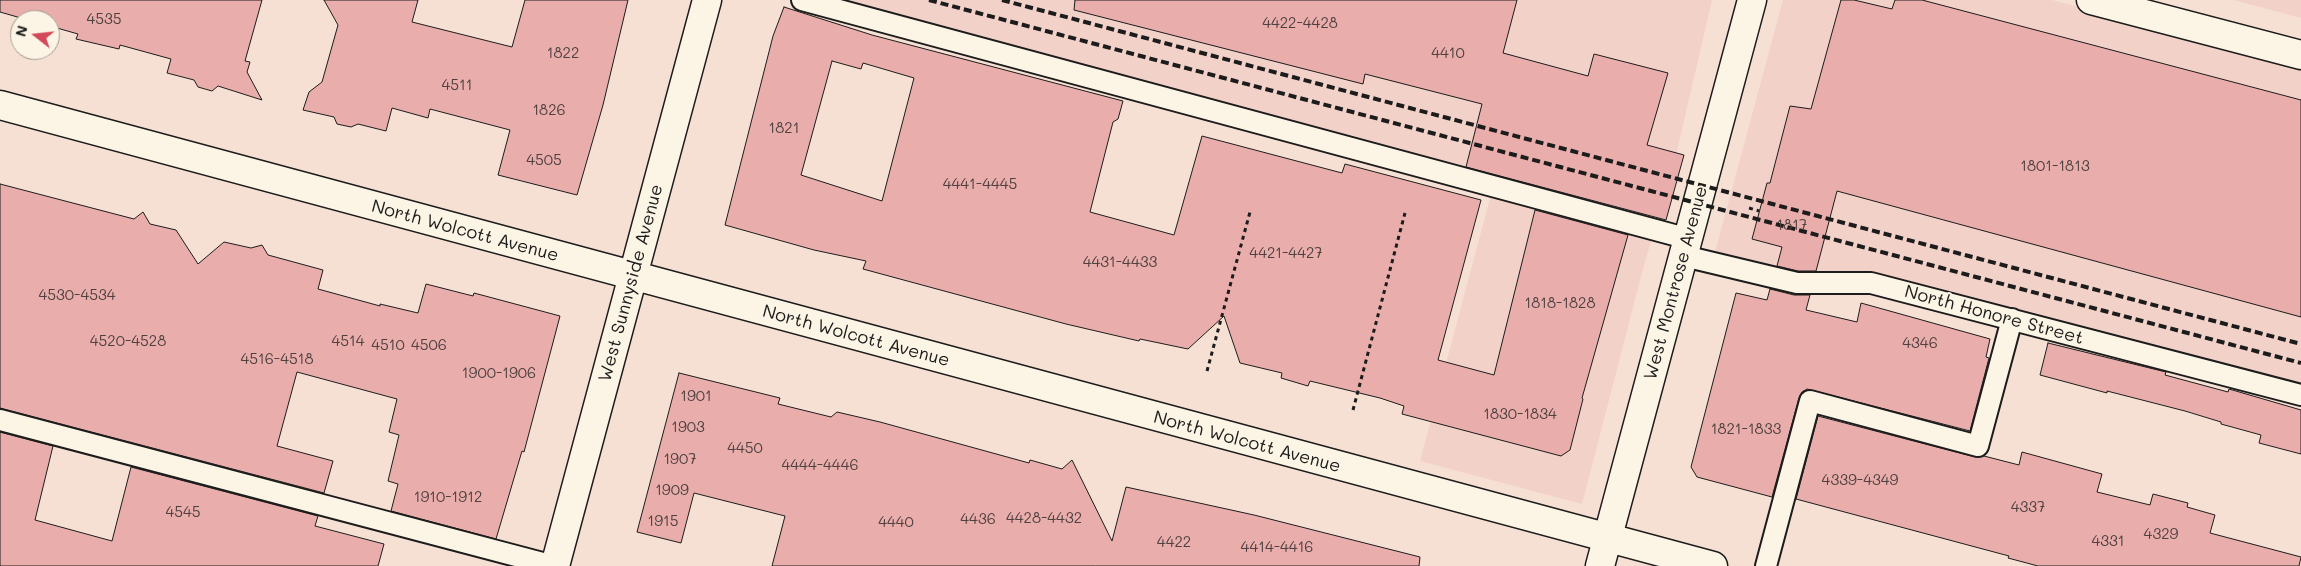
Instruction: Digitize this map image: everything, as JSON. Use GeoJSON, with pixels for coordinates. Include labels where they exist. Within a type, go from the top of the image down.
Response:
{"type":"FeatureCollection","features":[{"type":"Feature","properties":{"kind":"street","name":"West Sunnyside Avenue"},"geometry":{"type":"LineString","coordinates":[[555,566],[707,0]]}},
{"type":"Feature","properties":{"kind":"street","name":"West Montrose Avenue"},"geometry":{"type":"LineString","coordinates":[[1600,566],[1752,0]]}},
{"type":"Feature","properties":{"kind":"street"},"geometry":{"type":"LineString","coordinates":[[2091,0],[2301,55]]}},
{"type":"Feature","properties":{"kind":"street","name":"North Wolcott Avenue"},"geometry":{"type":"LineString","coordinates":[[0,105],[1713,566]]}},
{"type":"Feature","properties":{"kind":"lane","name":"North Honore Street"},"geometry":{"type":"LineString","coordinates":[[802,0],[1686,247],[1797,282],[1871,283],[2301,395]]}},
{"type":"Feature","properties":{"kind":"lane"},"geometry":{"type":"LineString","coordinates":[[1766,566],[1810,401],[1978,446],[2012,319]]}},
{"type":"Feature","properties":{"kind":"lane"},"geometry":{"type":"LineString","coordinates":[[0,420],[555,566]]}},
{"type":"Feature","properties":{"kind":"path"},"geometry":{"type":"LineString","coordinates":[[1749,208],[1759,211]]}},
{"type":"Feature","properties":{"kind":"path"},"geometry":{"type":"LineString","coordinates":[[1207,371],[1250,212]]}},
{"type":"Feature","properties":{"kind":"path"},"geometry":{"type":"LineString","coordinates":[[1353,410],[1405,213]]}},
{"type":"Feature","properties":{"kind":"shaded area"},"geometry":{"type":"Polygon","coordinates":[[[802,0],[1712,0],[1676,155],[1643,269],[1582,504],[1420,461],[1493,187],[802,0]]]}},
{"type":"Feature","properties":{"kind":"shaded area"},"geometry":{"type":"Polygon","coordinates":[[[1783,0],[2052,0],[2301,65],[2301,395],[2012,319],[1712,263],[1783,0]]]}},
{"type":"Feature","properties":{"kind":"shaded area"},"geometry":{"type":"Polygon","coordinates":[[[2234,0],[2301,0],[2301,18],[2234,0]]]}},
{"type":"Feature","properties":{"kind":"building"},"geometry":{"type":"Polygon","coordinates":[[[0,0],[262,0],[245,61],[250,62],[247,72],[262,100],[218,86],[212,91],[198,87],[194,80],[167,73],[171,59],[120,45],[119,49],[76,39],[78,34],[60,29],[60,10],[10,10],[10,15],[0,12],[0,0]]]}},
{"type":"Feature","properties":{"kind":"building"},"geometry":{"type":"Polygon","coordinates":[[[324,0],[418,0],[412,22],[512,47],[525,0],[628,0],[603,105],[577,195],[498,175],[510,130],[430,109],[428,118],[392,108],[386,131],[358,124],[351,127],[337,124],[334,117],[303,110],[309,92],[322,82],[338,25],[324,0]]]}},
{"type":"Feature","properties":{"kind":"building"},"geometry":{"type":"Polygon","coordinates":[[[1075,0],[1517,0],[1503,53],[1588,76],[1594,54],[1668,73],[1647,145],[1684,155],[1666,220],[1466,167],[1482,104],[1365,74],[1363,84],[1074,10],[1075,0]]]}},
{"type":"Feature","properties":{"kind":"building"},"geometry":{"type":"Polygon","coordinates":[[[1841,0],[1854,0],[1892,9],[1895,0],[1922,0],[2301,100],[2301,317],[1837,191],[1816,271],[1798,271],[1777,266],[1782,247],[1752,239],[1767,183],[1770,183],[1790,106],[1811,109],[1841,0]]]}},
{"type":"Feature","properties":{"kind":"building"},"geometry":{"type":"Polygon","coordinates":[[[784,7],[872,35],[1123,101],[1118,119],[1113,122],[1090,212],[1174,235],[1202,136],[1342,173],[1345,164],[1481,200],[1438,360],[1494,375],[1535,210],[1628,235],[1582,398],[1570,450],[1561,456],[1402,414],[1404,406],[1380,398],[1310,381],[1308,386],[1281,378],[1282,373],[1240,363],[1224,316],[1188,349],[1140,339],[1139,341],[1066,324],[863,269],[866,261],[814,250],[725,225],[773,36],[784,7]],[[832,61],[801,175],[882,201],[914,78],[863,63],[861,69],[832,61]]]}},
{"type":"Feature","properties":{"kind":"building"},"geometry":{"type":"Polygon","coordinates":[[[0,184],[134,219],[143,212],[150,224],[176,230],[198,264],[224,242],[251,248],[262,245],[268,255],[323,270],[318,289],[380,306],[380,304],[418,313],[426,284],[473,296],[474,293],[560,316],[524,452],[522,451],[496,539],[391,511],[398,484],[388,481],[399,435],[389,432],[397,399],[297,372],[277,446],[333,461],[324,493],[0,408],[0,184]]]}},
{"type":"Feature","properties":{"kind":"building"},"geometry":{"type":"Polygon","coordinates":[[[1770,289],[1794,295],[1810,295],[1806,310],[1857,322],[1861,303],[1990,339],[1986,357],[1989,358],[1970,431],[1807,389],[1802,392],[1799,398],[1772,497],[1697,477],[1691,467],[1736,293],[1767,300],[1770,289]]]}},
{"type":"Feature","properties":{"kind":"building"},"geometry":{"type":"Polygon","coordinates":[[[2048,343],[2166,372],[2165,375],[2228,392],[2229,389],[2301,410],[2301,454],[2259,443],[2261,435],[2221,424],[2221,422],[2185,411],[2040,375],[2048,343]]]}},
{"type":"Feature","properties":{"kind":"building"},"geometry":{"type":"Polygon","coordinates":[[[679,373],[780,398],[778,404],[831,417],[837,412],[880,422],[1029,463],[1030,460],[1062,469],[1072,460],[1112,541],[1126,487],[1254,515],[1420,557],[1419,566],[772,566],[785,516],[694,493],[681,543],[637,532],[679,373]]]}},
{"type":"Feature","properties":{"kind":"building"},"geometry":{"type":"Polygon","coordinates":[[[1818,416],[1975,457],[1984,456],[2019,465],[2022,452],[2102,474],[2097,492],[2150,505],[2153,494],[2188,503],[2187,507],[2215,515],[2210,533],[2301,557],[2299,566],[2038,566],[2008,558],[2009,556],[1796,499],[1818,416]]]}},
{"type":"Feature","properties":{"kind":"building"},"geometry":{"type":"Polygon","coordinates":[[[0,432],[53,446],[35,520],[112,541],[131,467],[318,516],[315,526],[384,544],[378,566],[0,566],[0,432]]]}},
{"type":"Feature","properties":{"kind":"railway"},"geometry":{"type":"LineString","coordinates":[[929,0],[2301,363]]}},
{"type":"Feature","properties":{"kind":"railway"},"geometry":{"type":"LineString","coordinates":[[1002,0],[2301,344]]}}]}
